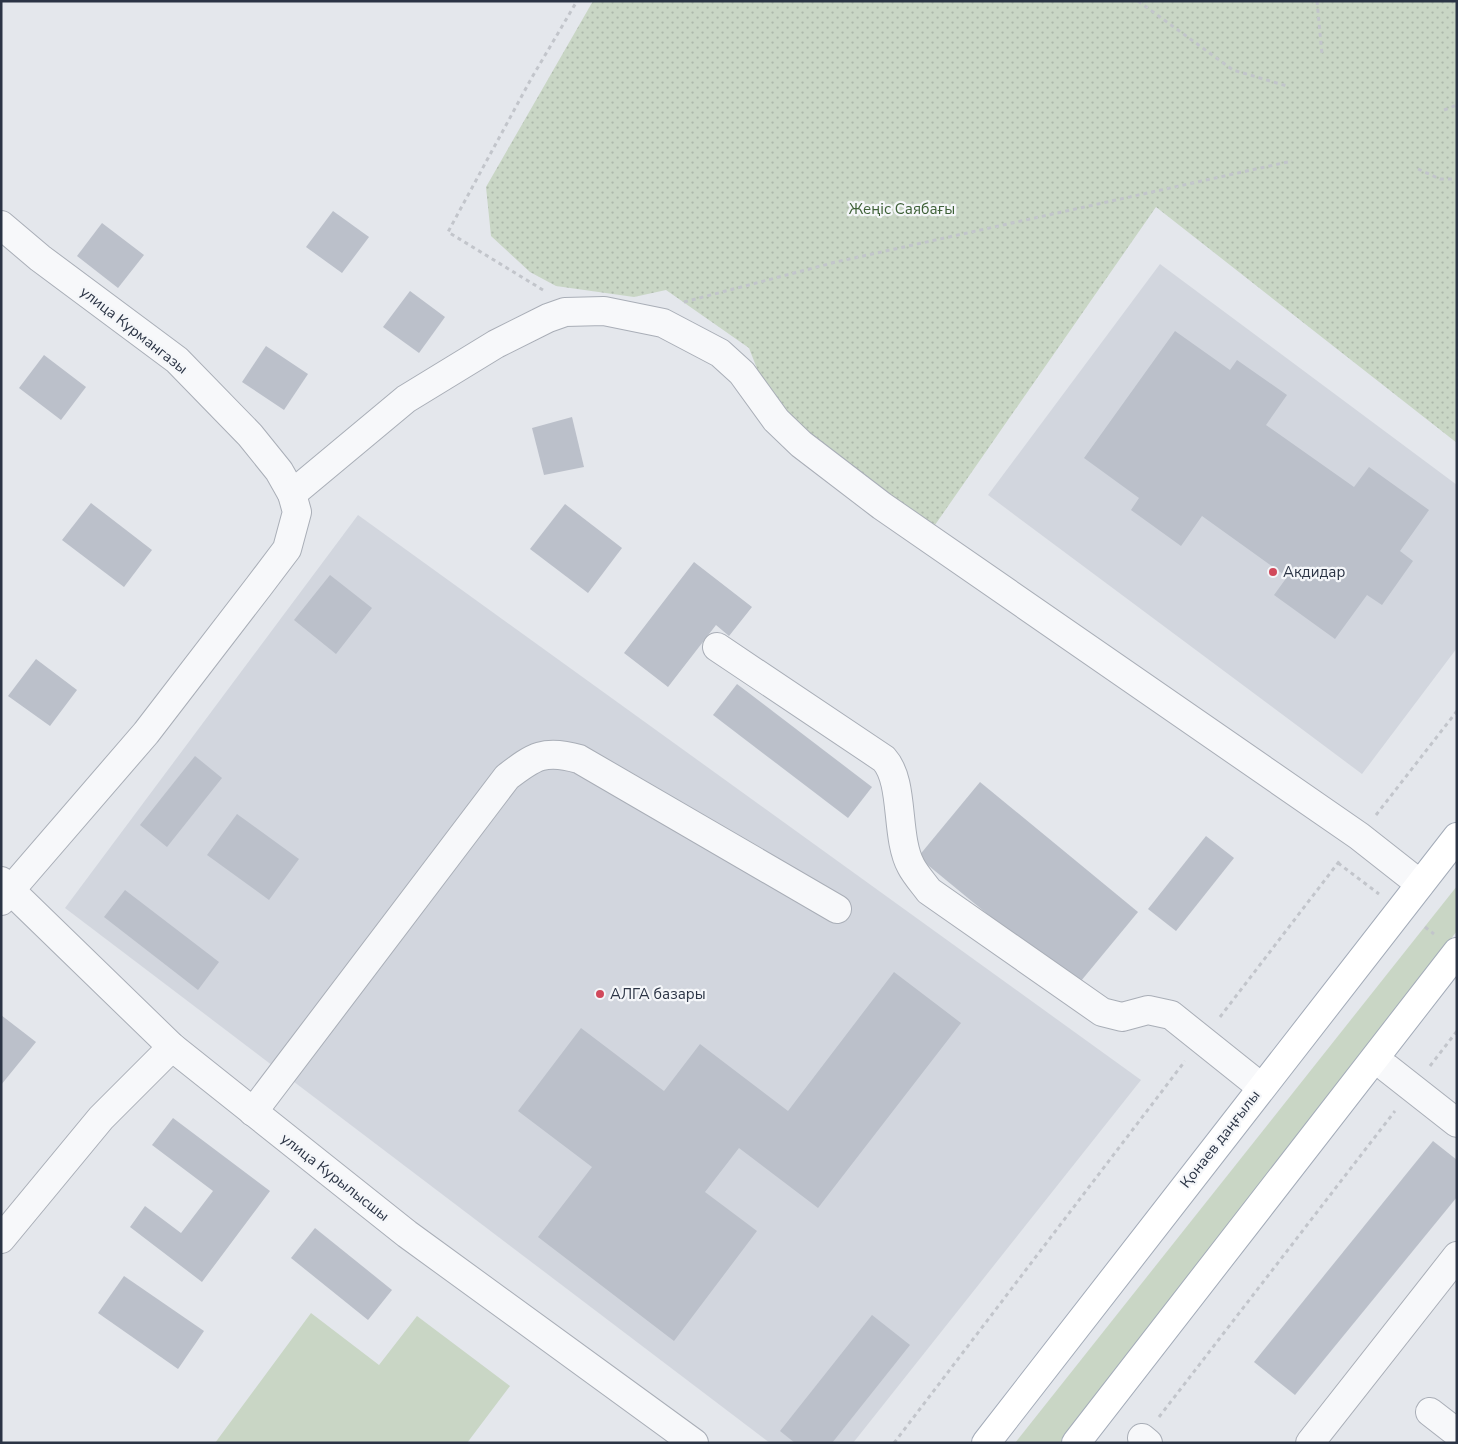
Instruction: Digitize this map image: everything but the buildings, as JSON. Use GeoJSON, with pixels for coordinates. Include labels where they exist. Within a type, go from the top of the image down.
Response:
{"type":"FeatureCollection","features":[{"type":"Feature","properties":{"kind":"main road","name":"Қонаев даңғылы"},"geometry":{"type":"LineString","coordinates":[[986,1443],[1457,837]]}},
{"type":"Feature","properties":{"kind":"main road"},"geometry":{"type":"LineString","coordinates":[[1076,1443],[1457,952]]}},
{"type":"Feature","properties":{"kind":"street","name":"улица Курмангазы"},"geometry":{"type":"LineString","coordinates":[[1,225],[40,258],[178,360],[250,435],[279,471],[292,494]]}},
{"type":"Feature","properties":{"kind":"street"},"geometry":{"type":"LineString","coordinates":[[5,892],[146,733],[287,549],[297,512],[292,494],[406,399],[496,344],[548,318],[565,312],[604,311],[663,323],[720,353],[742,373],[776,420],[801,444],[882,506],[1359,836],[1420,884]]}},
{"type":"Feature","properties":{"kind":"street"},"geometry":{"type":"LineString","coordinates":[[718,648],[884,758],[890,766],[893,776],[903,838],[910,865],[929,891],[1102,1012],[1122,1017],[1148,1010],[1171,1015],[1261,1087]]}},
{"type":"Feature","properties":{"kind":"street"},"geometry":{"type":"LineString","coordinates":[[253,1112],[507,777],[524,764],[543,755],[560,754],[579,759],[837,909]]}},
{"type":"Feature","properties":{"kind":"street","name":"улица Курылысшы"},"geometry":{"type":"LineString","coordinates":[[5,892],[172,1047],[253,1112],[407,1234],[694,1443]]}},
{"type":"Feature","properties":{"kind":"street"},"geometry":{"type":"LineString","coordinates":[[1,1239],[101,1118],[172,1047]]}},
{"type":"Feature","properties":{"kind":"street"},"geometry":{"type":"LineString","coordinates":[[1387,1068],[1457,1123]]}},
{"type":"Feature","properties":{"kind":"street"},"geometry":{"type":"LineString","coordinates":[[1310,1443],[1457,1256]]}},
{"type":"Feature","properties":{"kind":"street"},"geometry":{"type":"LineString","coordinates":[[1430,1412],[1457,1433]]}},
{"type":"Feature","properties":{"kind":"path"},"geometry":{"type":"LineString","coordinates":[[548,293],[448,232],[531,79],[577,1]]}},
{"type":"Feature","properties":{"kind":"path"},"geometry":{"type":"LineString","coordinates":[[1138,1],[1233,70],[1287,86]]}},
{"type":"Feature","properties":{"kind":"path"},"geometry":{"type":"LineString","coordinates":[[1317,1],[1322,54]]}},
{"type":"Feature","properties":{"kind":"path"},"geometry":{"type":"LineString","coordinates":[[1444,110],[1457,106]]}},
{"type":"Feature","properties":{"kind":"path"},"geometry":{"type":"LineString","coordinates":[[682,303],[836,262],[1292,161]]}},
{"type":"Feature","properties":{"kind":"path"},"geometry":{"type":"LineString","coordinates":[[1418,169],[1440,179],[1457,179]]}},
{"type":"Feature","properties":{"kind":"path"},"geometry":{"type":"LineString","coordinates":[[894,1443],[1115,1151],[1457,711]]}},
{"type":"Feature","properties":{"kind":"path"},"geometry":{"type":"LineString","coordinates":[[1338,863],[1386,898]]}},
{"type":"Feature","properties":{"kind":"path"},"geometry":{"type":"LineString","coordinates":[[1145,1440],[1457,1031]]}},
{"type":"Feature","properties":{"kind":"shaded area","name":"Акдидар"},"geometry":{"type":"Polygon","coordinates":[[[1160,264],[1457,485],[1457,648],[1362,774],[988,495],[1160,264]]]}},
{"type":"Feature","properties":{"kind":"shaded area","name":"АЛГА базары"},"geometry":{"type":"Polygon","coordinates":[[[358,515],[1141,1080],[853,1443],[770,1443],[65,908],[358,515]]]}},
{"type":"Feature","properties":{"kind":"green space","name":"Жеңіс Саябағы"},"geometry":{"type":"Polygon","coordinates":[[[593,1],[1457,1],[1457,443],[1156,207],[928,535],[771,405],[749,348],[666,290],[634,297],[556,286],[530,272],[491,236],[486,187],[593,1]]]}},
{"type":"Feature","properties":{"kind":"green space"},"geometry":{"type":"Polygon","coordinates":[[[1457,886],[1457,931],[1061,1443],[1015,1443],[1457,886]]]}},
{"type":"Feature","properties":{"kind":"green space"},"geometry":{"type":"Polygon","coordinates":[[[311,1313],[379,1365],[417,1316],[510,1386],[467,1443],[215,1443],[311,1313]]]}},
{"type":"Feature","properties":{"kind":"place","name":"Акдидар"},"geometry":{"type":"Point","coordinates":[1273,572]}},
{"type":"Feature","properties":{"kind":"place","name":"АЛГА базары"},"geometry":{"type":"Point","coordinates":[600,994]}}]}
